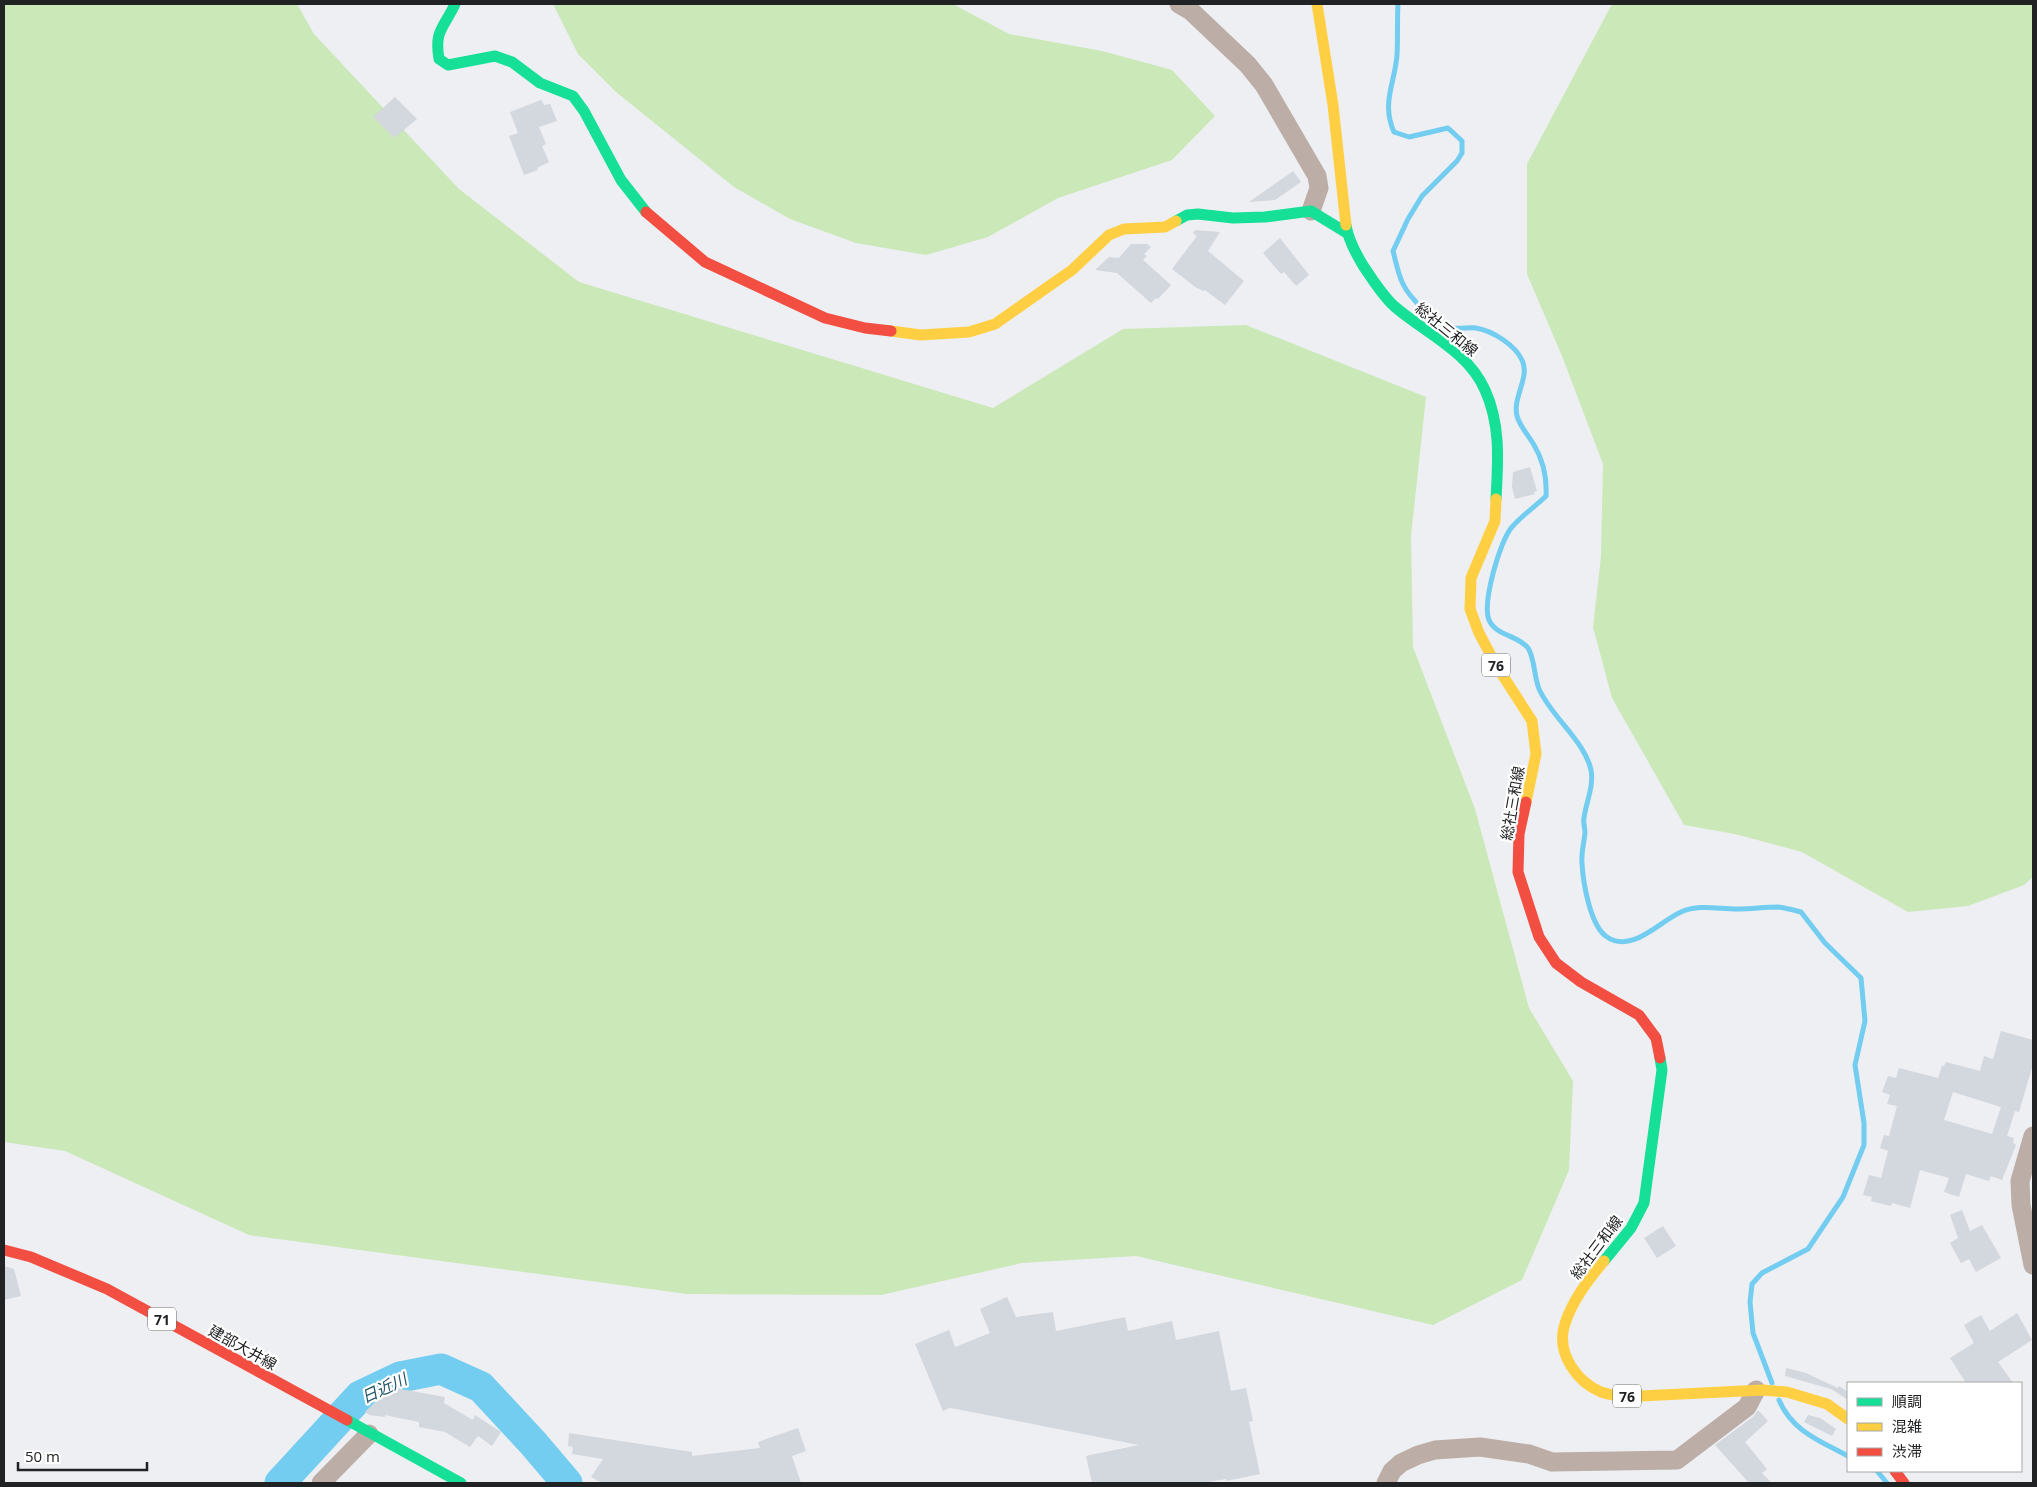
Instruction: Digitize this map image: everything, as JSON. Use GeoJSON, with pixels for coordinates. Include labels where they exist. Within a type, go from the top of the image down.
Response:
{"type":"FeatureCollection","features":[{"type":"Feature","properties":{"kind":"main road"},"geometry":{"type":"LineString","coordinates":[[455,4],[438,30],[436,44],[440,59],[448,65],[495,56],[512,62],[540,83],[573,96],[622,180],[645,211],[705,262],[825,318],[866,328],[921,334],[970,332],[995,324],[1072,270],[1109,235],[1124,229],[1165,227],[1188,215],[1265,217],[1311,211],[1347,233]]}},
{"type":"Feature","properties":{"kind":"main road","name":"総社三和線"},"geometry":{"type":"LineString","coordinates":[[1317,4],[1333,105],[1347,233],[1358,258],[1376,287],[1393,305],[1467,361],[1485,389],[1496,421],[1498,457],[1495,521],[1471,578],[1470,609],[1479,633],[1492,657],[1532,721],[1536,754],[1519,834],[1518,872],[1539,937],[1556,963],[1580,982],[1639,1015],[1656,1038],[1662,1070],[1644,1204],[1631,1228],[1590,1276],[1576,1300],[1564,1328],[1564,1348],[1571,1367],[1584,1382],[1601,1392],[1620,1397],[1759,1390],[1787,1392],[1827,1404],[1847,1418]]}},
{"type":"Feature","properties":{"kind":"main road","name":"建部大井線"},"geometry":{"type":"LineString","coordinates":[[4,1250],[31,1257],[107,1290],[461,1483]]}},
{"type":"Feature","properties":{"kind":"main road"},"geometry":{"type":"LineString","coordinates":[[1896,1472],[1904,1483]]}},
{"type":"Feature","properties":{"kind":"street"},"geometry":{"type":"LineString","coordinates":[[1179,4],[1191,11],[1248,65],[1264,85],[1317,176],[1319,188],[1311,211]]}},
{"type":"Feature","properties":{"kind":"street"},"geometry":{"type":"LineString","coordinates":[[2033,1136],[2020,1181],[2021,1205],[2033,1265]]}},
{"type":"Feature","properties":{"kind":"street"},"geometry":{"type":"LineString","coordinates":[[1386,1483],[1392,1471],[1401,1464],[1418,1455],[1435,1450],[1480,1447],[1529,1454],[1552,1462],[1678,1460],[1747,1407],[1759,1390]]}},
{"type":"Feature","properties":{"kind":"street"},"geometry":{"type":"LineString","coordinates":[[321,1483],[362,1430]]}},
{"type":"Feature","properties":{"kind":"green space"},"geometry":{"type":"Polygon","coordinates":[[[4,4],[297,4],[314,34],[459,189],[579,282],[993,408],[1123,329],[1246,325],[1426,397],[1411,536],[1413,647],[1475,809],[1529,1008],[1573,1081],[1569,1170],[1522,1280],[1433,1325],[1136,1256],[1022,1263],[881,1295],[687,1294],[249,1235],[65,1151],[4,1142],[4,4]]]}},
{"type":"Feature","properties":{"kind":"green space"},"geometry":{"type":"Polygon","coordinates":[[[553,4],[953,4],[1009,34],[1102,51],[1172,70],[1215,116],[1172,160],[1058,198],[988,237],[926,255],[856,243],[790,219],[734,187],[616,92],[578,54],[553,4]]]}},
{"type":"Feature","properties":{"kind":"green space"},"geometry":{"type":"Polygon","coordinates":[[[1612,4],[2033,4],[2033,877],[2024,885],[1968,906],[1908,912],[1802,852],[1735,834],[1684,825],[1612,698],[1593,627],[1601,556],[1603,464],[1562,356],[1527,274],[1527,164],[1612,4]]]}},
{"type":"Feature","properties":{"kind":"building"},"geometry":{"type":"Polygon","coordinates":[[[395,97],[417,119],[394,138],[373,117],[395,97]]]}},
{"type":"Feature","properties":{"kind":"building"},"geometry":{"type":"Polygon","coordinates":[[[541,100],[544,105],[550,104],[557,121],[539,127],[546,144],[542,146],[549,162],[537,168],[538,170],[524,175],[509,136],[518,133],[510,112],[541,100]]]}},
{"type":"Feature","properties":{"kind":"building"},"geometry":{"type":"Polygon","coordinates":[[[1293,171],[1301,182],[1275,200],[1249,202],[1293,171]]]}},
{"type":"Feature","properties":{"kind":"building"},"geometry":{"type":"Polygon","coordinates":[[[1195,230],[1220,232],[1208,251],[1244,281],[1225,305],[1205,290],[1198,289],[1172,269],[1197,236],[1193,233],[1195,230]]]}},
{"type":"Feature","properties":{"kind":"building"},"geometry":{"type":"Polygon","coordinates":[[[1280,238],[1309,275],[1296,286],[1284,272],[1281,274],[1263,253],[1280,238]]]}},
{"type":"Feature","properties":{"kind":"building"},"geometry":{"type":"Polygon","coordinates":[[[1131,244],[1147,244],[1151,247],[1144,254],[1147,256],[1143,260],[1171,285],[1158,299],[1156,298],[1151,303],[1117,273],[1095,270],[1109,257],[1119,258],[1131,244]]]}},
{"type":"Feature","properties":{"kind":"building"},"geometry":{"type":"Polygon","coordinates":[[[1530,467],[1537,491],[1534,492],[1535,494],[1515,499],[1512,487],[1513,472],[1530,467]]]}},
{"type":"Feature","properties":{"kind":"building"},"geometry":{"type":"Polygon","coordinates":[[[2001,1031],[2033,1040],[2033,1064],[2019,1112],[2015,1111],[2007,1136],[2014,1138],[2013,1143],[2016,1145],[2002,1180],[1991,1176],[1989,1181],[1966,1174],[1959,1197],[1944,1192],[1949,1178],[1920,1170],[1910,1208],[1892,1203],[1891,1206],[1871,1201],[1872,1197],[1863,1195],[1869,1175],[1881,1178],[1888,1151],[1880,1148],[1884,1135],[1889,1136],[1897,1106],[1887,1104],[1890,1095],[1882,1092],[1888,1076],[1896,1078],[1899,1068],[1938,1078],[1942,1066],[1946,1062],[1980,1071],[1984,1056],[1993,1059],[2001,1031]],[[1953,1092],[1944,1120],[1992,1134],[2001,1107],[1953,1092]]]}},
{"type":"Feature","properties":{"kind":"building"},"geometry":{"type":"Polygon","coordinates":[[[1962,1210],[1970,1231],[1982,1225],[2001,1258],[1976,1272],[1969,1259],[1961,1263],[1950,1243],[1958,1238],[1950,1215],[1962,1210]]]}},
{"type":"Feature","properties":{"kind":"building"},"geometry":{"type":"Polygon","coordinates":[[[1663,1226],[1676,1246],[1657,1258],[1644,1238],[1663,1226]]]}},
{"type":"Feature","properties":{"kind":"building"},"geometry":{"type":"Polygon","coordinates":[[[4,1266],[14,1269],[21,1296],[4,1300],[4,1266]]]}},
{"type":"Feature","properties":{"kind":"building"},"geometry":{"type":"Polygon","coordinates":[[[1007,1297],[1016,1317],[1053,1312],[1056,1331],[1125,1317],[1128,1331],[1172,1321],[1176,1340],[1219,1331],[1231,1391],[1246,1388],[1253,1421],[1249,1422],[1260,1474],[1226,1481],[1226,1479],[1203,1483],[1092,1483],[1086,1456],[1139,1445],[950,1408],[943,1411],[915,1344],[949,1330],[955,1347],[990,1333],[980,1309],[1007,1297]]]}},
{"type":"Feature","properties":{"kind":"building"},"geometry":{"type":"Polygon","coordinates":[[[2017,1313],[2032,1340],[1998,1362],[2012,1382],[1965,1382],[1950,1358],[1974,1343],[1964,1325],[1981,1315],[1990,1331],[2017,1313]]]}},
{"type":"Feature","properties":{"kind":"building"},"geometry":{"type":"Polygon","coordinates":[[[1786,1368],[1806,1373],[1838,1388],[1839,1386],[1847,1391],[1847,1399],[1831,1389],[1785,1376],[1786,1368]]]}},
{"type":"Feature","properties":{"kind":"building"},"geometry":{"type":"Polygon","coordinates":[[[390,1387],[445,1397],[444,1403],[473,1420],[475,1415],[501,1432],[492,1446],[478,1436],[470,1447],[445,1432],[419,1427],[419,1422],[385,1415],[385,1417],[369,1415],[365,1412],[390,1387]]]}},
{"type":"Feature","properties":{"kind":"building"},"geometry":{"type":"Polygon","coordinates":[[[1758,1410],[1768,1421],[1745,1442],[1767,1469],[1762,1473],[1772,1483],[1749,1483],[1715,1445],[1754,1416],[1758,1410]]]}},
{"type":"Feature","properties":{"kind":"building"},"geometry":{"type":"Polygon","coordinates":[[[1808,1415],[1820,1418],[1836,1429],[1832,1436],[1804,1422],[1808,1415]]]}},
{"type":"Feature","properties":{"kind":"building"},"geometry":{"type":"Polygon","coordinates":[[[798,1428],[806,1451],[792,1456],[801,1483],[602,1483],[591,1477],[603,1459],[572,1454],[573,1447],[568,1446],[569,1433],[692,1452],[692,1456],[760,1448],[758,1442],[798,1428]]]}},
{"type":"Feature","properties":{"kind":"waterway"},"geometry":{"type":"LineString","coordinates":[[1398,4],[1397,55],[1389,102],[1390,122],[1394,132],[1409,137],[1448,128],[1462,141],[1462,153],[1457,161],[1422,196],[1408,219],[1393,251],[1406,290],[1430,315],[1450,327],[1476,328],[1496,335],[1509,344],[1522,360],[1524,374],[1516,412],[1520,423],[1540,457],[1545,476],[1546,496],[1520,519],[1507,534],[1493,572],[1487,612],[1492,625],[1519,640],[1528,648],[1540,691],[1576,740],[1588,760],[1592,776],[1584,820],[1585,833],[1582,859],[1588,903],[1596,923],[1607,937],[1616,941],[1626,942],[1636,939],[1681,912],[1695,908],[1787,908],[1801,912],[1825,943],[1861,978],[1865,1021],[1855,1065],[1864,1123],[1864,1145],[1843,1197],[1808,1249],[1762,1273],[1752,1284],[1750,1302],[1753,1333],[1772,1383]]}},
{"type":"Feature","properties":{"kind":"waterway","name":"日近川"},"geometry":{"type":"LineString","coordinates":[[280,1483],[360,1396],[400,1377],[441,1369],[481,1387],[567,1483]]}},
{"type":"Feature","properties":{"kind":"waterway"},"geometry":{"type":"LineString","coordinates":[[1779,1400],[1791,1420],[1799,1427],[1817,1440],[1847,1455]]}},
{"type":"Feature","properties":{"kind":"waterway"},"geometry":{"type":"LineString","coordinates":[[1878,1472],[1887,1483]]}},
{"type":"Feature","properties":{"kind":"traffic: fast"},"geometry":{"type":"LineString","coordinates":[[455,4],[439,35],[439,59],[448,65],[495,56],[512,62],[540,83],[573,96],[584,111],[621,180],[646,212]]}},
{"type":"Feature","properties":{"kind":"traffic: fast"},"geometry":{"type":"LineString","coordinates":[[1176,221],[1187,215],[1198,214],[1233,218],[1265,217],[1311,211],[1347,233]]}},
{"type":"Feature","properties":{"kind":"traffic: fast"},"geometry":{"type":"LineString","coordinates":[[1346,225],[1350,241],[1358,257],[1386,297],[1406,316],[1457,353],[1468,364],[1485,390],[1494,417],[1496,430],[1498,457],[1496,499]]}},
{"type":"Feature","properties":{"kind":"traffic: fast"},"geometry":{"type":"LineString","coordinates":[[1604,1261],[1631,1228],[1644,1203],[1662,1070],[1660,1058]]}},
{"type":"Feature","properties":{"kind":"traffic: fast"},"geometry":{"type":"LineString","coordinates":[[347,1420],[461,1483]]}},
{"type":"Feature","properties":{"kind":"traffic: slow"},"geometry":{"type":"LineString","coordinates":[[1317,4],[1333,105],[1346,225]]}},
{"type":"Feature","properties":{"kind":"traffic: slow"},"geometry":{"type":"LineString","coordinates":[[891,331],[921,335],[969,332],[995,324],[1072,270],[1109,235],[1124,229],[1165,227],[1176,221]]}},
{"type":"Feature","properties":{"kind":"traffic: slow"},"geometry":{"type":"LineString","coordinates":[[1496,499],[1495,521],[1471,578],[1470,609],[1479,633],[1496,665],[1532,721],[1536,754],[1526,802]]}},
{"type":"Feature","properties":{"kind":"traffic: slow"},"geometry":{"type":"LineString","coordinates":[[1604,1261],[1576,1300],[1567,1318],[1563,1337],[1563,1347],[1571,1366],[1592,1387],[1601,1392],[1620,1397],[1763,1390],[1787,1392],[1827,1404],[1847,1418]]}},
{"type":"Feature","properties":{"kind":"traffic: jam"},"geometry":{"type":"LineString","coordinates":[[646,212],[705,262],[825,318],[865,328],[891,331]]}},
{"type":"Feature","properties":{"kind":"traffic: jam"},"geometry":{"type":"LineString","coordinates":[[1526,802],[1519,834],[1518,872],[1539,937],[1556,963],[1581,982],[1639,1015],[1656,1038],[1660,1058]]}},
{"type":"Feature","properties":{"kind":"traffic: jam"},"geometry":{"type":"LineString","coordinates":[[4,1250],[31,1257],[107,1289],[347,1420]]}},
{"type":"Feature","properties":{"kind":"traffic: jam"},"geometry":{"type":"LineString","coordinates":[[1896,1472],[1904,1483]]}}]}
